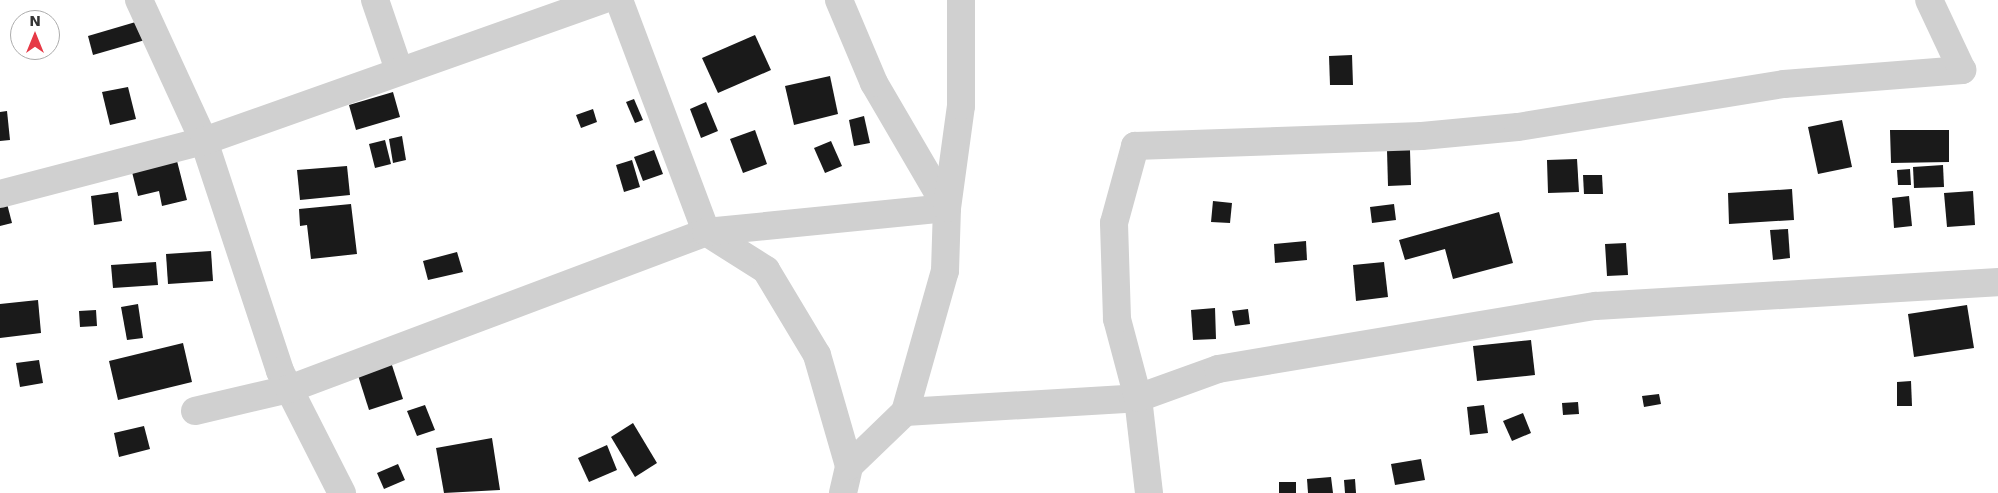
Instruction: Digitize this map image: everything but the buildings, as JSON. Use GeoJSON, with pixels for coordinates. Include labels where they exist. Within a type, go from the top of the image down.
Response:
{"type":"FeatureCollection","features":[{"type":"Feature","properties":{"kind":"street"},"geometry":{"type":"LineString","coordinates":[[139,0],[204,141],[289,389],[342,493]]}},
{"type":"Feature","properties":{"kind":"street"},"geometry":{"type":"LineString","coordinates":[[375,0],[399,70]]}},
{"type":"Feature","properties":{"kind":"street"},"geometry":{"type":"LineString","coordinates":[[0,194],[204,141],[399,70],[602,0]]}},
{"type":"Feature","properties":{"kind":"street"},"geometry":{"type":"LineString","coordinates":[[619,0],[706,232],[766,270],[817,355],[849,466],[843,493]]}},
{"type":"Feature","properties":{"kind":"street"},"geometry":{"type":"LineString","coordinates":[[839,0],[874,83],[947,208]]}},
{"type":"Feature","properties":{"kind":"street"},"geometry":{"type":"LineString","coordinates":[[849,466],[905,412],[944,271],[947,208],[962,106],[962,0]]}},
{"type":"Feature","properties":{"kind":"street"},"geometry":{"type":"LineString","coordinates":[[1149,493],[1138,398],[1117,319],[1114,223],[1135,146],[1451,133],[1518,127],[1775,86],[1962,70],[1929,0]]}},
{"type":"Feature","properties":{"kind":"street"},"geometry":{"type":"LineString","coordinates":[[195,411],[289,389],[706,232],[947,208]]}},
{"type":"Feature","properties":{"kind":"street"},"geometry":{"type":"LineString","coordinates":[[905,412],[1138,398],[1218,369],[1596,306],[1998,282]]}}]}
